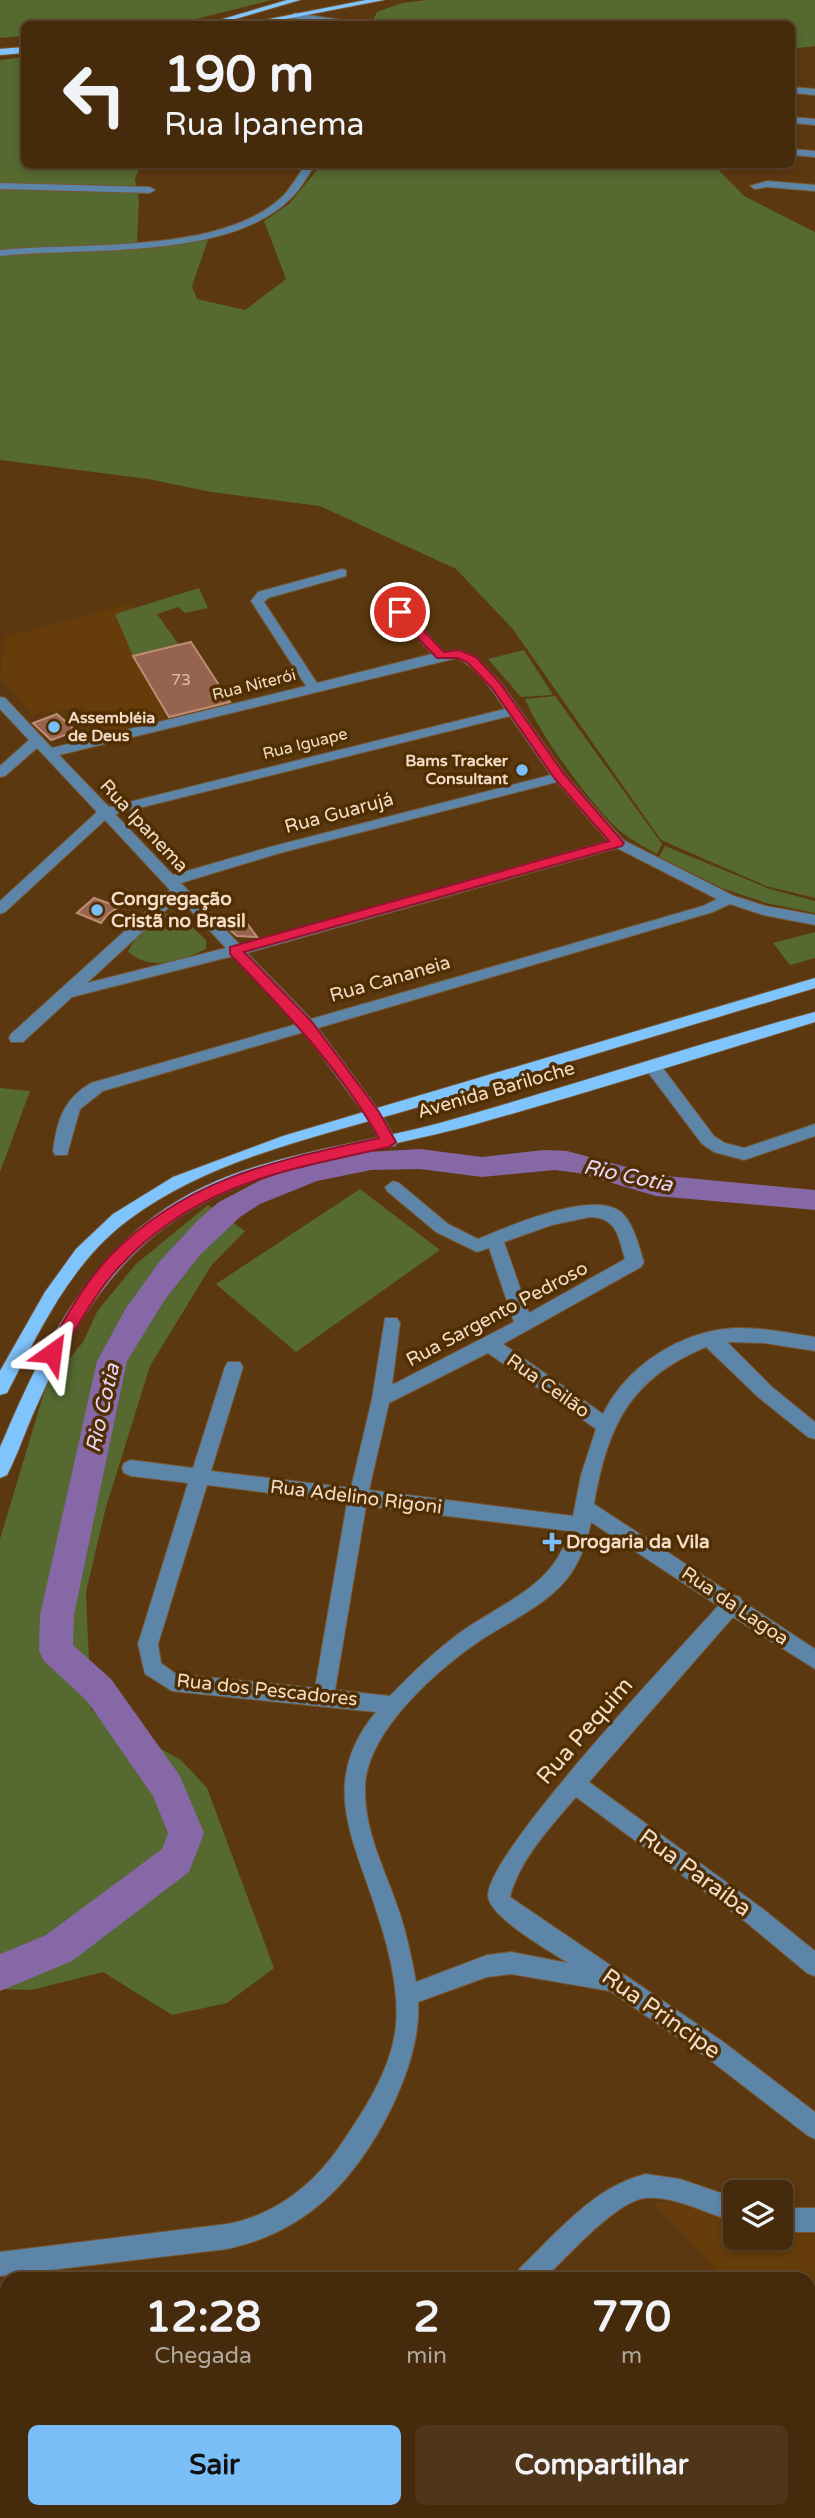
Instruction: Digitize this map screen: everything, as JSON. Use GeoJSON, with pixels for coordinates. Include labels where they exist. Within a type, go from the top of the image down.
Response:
{"type":"FeatureCollection","features":[{"type":"Feature","properties":{"kind":"main road"},"geometry":{"type":"LineString","coordinates":[[220,21],[296,0]]}},
{"type":"Feature","properties":{"kind":"main road"},"geometry":{"type":"LineString","coordinates":[[265,21],[353,2],[380,0]]}},
{"type":"Feature","properties":{"kind":"main road"},"geometry":{"type":"LineString","coordinates":[[279,4],[276,10],[294,16]]}},
{"type":"Feature","properties":{"kind":"main road"},"geometry":{"type":"LineString","coordinates":[[0,45],[21,43]]}},
{"type":"Feature","properties":{"kind":"main road"},"geometry":{"type":"LineString","coordinates":[[0,52],[21,50]]}},
{"type":"Feature","properties":{"kind":"main road","name":"Avenida Bariloche"},"geometry":{"type":"LineString","coordinates":[[0,1388],[54,1294],[91,1245],[120,1218],[155,1196],[227,1160],[815,983]]}},
{"type":"Feature","properties":{"kind":"main road","name":"Avenida Bariloche"},"geometry":{"type":"LineString","coordinates":[[0,1470],[34,1387],[95,1286],[115,1261],[138,1239],[190,1200],[223,1185],[288,1164],[389,1142],[653,1067],[815,1017]]}},
{"type":"Feature","properties":{"kind":"street"},"geometry":{"type":"LineString","coordinates":[[349,21],[353,2]]}},
{"type":"Feature","properties":{"kind":"street"},"geometry":{"type":"LineString","coordinates":[[294,16],[328,21]]}},
{"type":"Feature","properties":{"kind":"street"},"geometry":{"type":"LineString","coordinates":[[795,90],[815,92]]}},
{"type":"Feature","properties":{"kind":"street"},"geometry":{"type":"LineString","coordinates":[[795,120],[815,122]]}},
{"type":"Feature","properties":{"kind":"street"},"geometry":{"type":"LineString","coordinates":[[795,152],[815,154]]}},
{"type":"Feature","properties":{"kind":"street"},"geometry":{"type":"LineString","coordinates":[[0,253],[192,239],[231,231],[264,215],[295,191],[309,168]]}},
{"type":"Feature","properties":{"kind":"street"},"geometry":{"type":"LineString","coordinates":[[755,186],[767,184],[815,188]]}},
{"type":"Feature","properties":{"kind":"street"},"geometry":{"type":"LineString","coordinates":[[0,186],[101,187],[150,191]]}},
{"type":"Feature","properties":{"kind":"street"},"geometry":{"type":"LineString","coordinates":[[314,688],[257,605],[258,598],[342,573]]}},
{"type":"Feature","properties":{"kind":"street"},"geometry":{"type":"LineString","coordinates":[[400,612],[441,656]]}},
{"type":"Feature","properties":{"kind":"street","name":"Rua Niterói"},"geometry":{"type":"LineString","coordinates":[[50,753],[452,654],[466,656],[496,686],[513,711]]}},
{"type":"Feature","properties":{"kind":"street","name":"Rua Ipanema"},"geometry":{"type":"LineString","coordinates":[[0,701],[307,1025],[374,1116],[389,1142]]}},
{"type":"Feature","properties":{"kind":"street"},"geometry":{"type":"LineString","coordinates":[[513,711],[560,777],[618,843],[729,899],[763,910],[815,920]]}},
{"type":"Feature","properties":{"kind":"street","name":"Rua Iguape"},"geometry":{"type":"LineString","coordinates":[[106,812],[513,711]]}},
{"type":"Feature","properties":{"kind":"street"},"geometry":{"type":"LineString","coordinates":[[0,773],[38,740]]}},
{"type":"Feature","properties":{"kind":"street","name":"Rua Guarujá"},"geometry":{"type":"LineString","coordinates":[[174,886],[288,847],[560,777]]}},
{"type":"Feature","properties":{"kind":"street"},"geometry":{"type":"LineString","coordinates":[[0,909],[106,812]]}},
{"type":"Feature","properties":{"kind":"street"},"geometry":{"type":"LineString","coordinates":[[66,993],[235,951],[618,843]]}},
{"type":"Feature","properties":{"kind":"street"},"geometry":{"type":"LineString","coordinates":[[17,1038],[112,952],[174,886]]}},
{"type":"Feature","properties":{"kind":"street","name":"Rua Cananeia"},"geometry":{"type":"LineString","coordinates":[[61,1151],[71,1106],[81,1094],[107,1083],[708,909],[729,899]]}},
{"type":"Feature","properties":{"kind":"street"},"geometry":{"type":"LineString","coordinates":[[112,952],[124,965],[143,974]]}},
{"type":"Feature","properties":{"kind":"street"},"geometry":{"type":"LineString","coordinates":[[653,1067],[708,1140],[720,1148],[744,1154],[815,1130]]}},
{"type":"Feature","properties":{"kind":"street"},"geometry":{"type":"LineString","coordinates":[[393,1187],[442,1228],[477,1246],[494,1239],[524,1324]]}},
{"type":"Feature","properties":{"kind":"street","name":"Rua Sargento Pedroso"},"geometry":{"type":"LineString","coordinates":[[381,1399],[489,1344],[633,1265],[635,1261],[616,1217],[604,1210],[594,1209],[569,1214],[494,1239]]}},
{"type":"Feature","properties":{"kind":"street"},"geometry":{"type":"LineString","coordinates":[[324,1696],[358,1497],[381,1399],[391,1323]]}},
{"type":"Feature","properties":{"kind":"street"},"geometry":{"type":"LineString","coordinates":[[0,2264],[242,2234],[281,2217],[325,2183],[356,2142],[387,2091],[406,2037],[409,1995],[390,1913],[364,1854],[354,1820],[353,1785],[362,1750],[394,1705],[464,1641],[531,1600],[562,1571],[578,1539],[592,1475],[608,1427],[621,1398],[635,1382],[676,1354],[711,1338],[742,1336],[815,1344]]}},
{"type":"Feature","properties":{"kind":"street"},"geometry":{"type":"LineString","coordinates":[[711,1338],[765,1392],[815,1432]]}},
{"type":"Feature","properties":{"kind":"street","name":"Rua Ceilão"},"geometry":{"type":"LineString","coordinates":[[489,1344],[608,1427]]}},
{"type":"Feature","properties":{"kind":"street"},"geometry":{"type":"LineString","coordinates":[[199,1478],[234,1367]]}},
{"type":"Feature","properties":{"kind":"street","name":"Rua Adelino Rigoni"},"geometry":{"type":"LineString","coordinates":[[131,1468],[358,1497],[583,1516]]}},
{"type":"Feature","properties":{"kind":"street","name":"Rua dos Pescadores"},"geometry":{"type":"LineString","coordinates":[[199,1478],[148,1644],[152,1668],[172,1682],[394,1705]]}},
{"type":"Feature","properties":{"kind":"street","name":"Rua da Lagoa"},"geometry":{"type":"LineString","coordinates":[[583,1516],[733,1603],[815,1660]]}},
{"type":"Feature","properties":{"kind":"street","name":"Rua Pequim"},"geometry":{"type":"LineString","coordinates":[[503,1906],[499,1897],[504,1877],[548,1814],[733,1603]]}},
{"type":"Feature","properties":{"kind":"street","name":"Rua Paraíba"},"geometry":{"type":"LineString","coordinates":[[573,1783],[755,1916],[815,1965]]}},
{"type":"Feature","properties":{"kind":"street","name":"Rua Principe"},"geometry":{"type":"LineString","coordinates":[[503,1906],[714,2049],[815,2127]]}},
{"type":"Feature","properties":{"kind":"street"},"geometry":{"type":"LineString","coordinates":[[409,1995],[487,1966],[511,1963],[616,1982]]}},
{"type":"Feature","properties":{"kind":"street"},"geometry":{"type":"LineString","coordinates":[[535,2272],[621,2193],[644,2185],[672,2190],[723,2206]]}},
{"type":"Feature","properties":{"kind":"street"},"geometry":{"type":"LineString","coordinates":[[793,2220],[815,2220]]}},
{"type":"Feature","properties":{"kind":"shaded area"},"geometry":{"type":"Polygon","coordinates":[[[131,603],[165,645],[133,657],[170,718],[102,734],[82,707],[31,714],[0,677],[5,637],[131,603]]]}},
{"type":"Feature","properties":{"kind":"shaded area"},"geometry":{"type":"Polygon","coordinates":[[[652,2201],[692,2206],[723,2215],[723,2250],[793,2250],[793,2231],[815,2234],[815,2272],[719,2272],[652,2201]]]}},
{"type":"Feature","properties":{"kind":"green space"},"geometry":{"type":"Polygon","coordinates":[[[0,0],[272,0],[188,21],[21,21],[21,36],[0,38],[0,0]]]}},
{"type":"Feature","properties":{"kind":"green space"},"geometry":{"type":"Polygon","coordinates":[[[427,0],[815,0],[815,46],[795,48],[795,21],[372,21],[377,12],[402,3],[427,0]]]}},
{"type":"Feature","properties":{"kind":"green space"},"geometry":{"type":"Polygon","coordinates":[[[21,57],[21,168],[140,168],[135,179],[139,199],[137,245],[208,240],[192,286],[197,299],[245,310],[286,279],[264,221],[289,204],[319,168],[717,168],[744,196],[815,232],[815,898],[766,886],[661,840],[512,628],[456,569],[320,506],[211,492],[148,479],[0,460],[0,60],[21,57]]]}},
{"type":"Feature","properties":{"kind":"green space"},"geometry":{"type":"Polygon","coordinates":[[[199,588],[208,608],[185,613],[178,607],[157,614],[179,645],[133,656],[115,614],[199,588]]]}},
{"type":"Feature","properties":{"kind":"green space"},"geometry":{"type":"Polygon","coordinates":[[[524,650],[553,695],[521,697],[488,659],[524,650]]]}},
{"type":"Feature","properties":{"kind":"green space"},"geometry":{"type":"Polygon","coordinates":[[[555,696],[662,844],[657,854],[624,834],[599,809],[555,751],[525,699],[555,696]]]}},
{"type":"Feature","properties":{"kind":"green space"},"geometry":{"type":"Polygon","coordinates":[[[665,846],[770,889],[815,901],[815,913],[766,903],[724,889],[659,857],[665,846]]]}},
{"type":"Feature","properties":{"kind":"green space"},"geometry":{"type":"Polygon","coordinates":[[[163,913],[182,917],[206,940],[206,949],[176,960],[156,963],[147,962],[128,952],[138,935],[163,913]]]}},
{"type":"Feature","properties":{"kind":"green space"},"geometry":{"type":"Polygon","coordinates":[[[815,932],[815,958],[790,965],[773,943],[815,932]]]}},
{"type":"Feature","properties":{"kind":"green space"},"geometry":{"type":"Polygon","coordinates":[[[0,1088],[30,1091],[0,1172],[0,1088]]]}},
{"type":"Feature","properties":{"kind":"green space"},"geometry":{"type":"Polygon","coordinates":[[[360,1189],[440,1250],[296,1352],[216,1284],[360,1189]]]}},
{"type":"Feature","properties":{"kind":"green space"},"geometry":{"type":"Polygon","coordinates":[[[208,1205],[245,1231],[211,1266],[150,1366],[106,1507],[86,1592],[91,1710],[181,1760],[207,1788],[274,1968],[227,2003],[172,2015],[103,1972],[31,1990],[0,1989],[0,1539],[46,1386],[83,1342],[98,1310],[136,1264],[208,1205]]]}},
{"type":"Feature","properties":{"kind":"building"},"geometry":{"type":"Polygon","coordinates":[[[191,642],[230,702],[169,717],[133,656],[191,642]]]}},
{"type":"Feature","properties":{"kind":"building","name":"Assembléia de Deus"},"geometry":{"type":"Polygon","coordinates":[[[57,714],[76,731],[51,740],[33,723],[57,714]]]}},
{"type":"Feature","properties":{"kind":"building","name":"Congregação Cristã no Brasil"},"geometry":{"type":"Polygon","coordinates":[[[94,898],[119,907],[101,923],[77,913],[94,898]]]}},
{"type":"Feature","properties":{"kind":"building"},"geometry":{"type":"Polygon","coordinates":[[[244,919],[257,937],[237,936],[223,924],[244,919]]]}},
{"type":"Feature","properties":{"kind":"waterway","name":"Rio Cotia"},"geometry":{"type":"LineString","coordinates":[[0,1973],[59,1948],[176,1860],[186,1833],[167,1787],[99,1690],[56,1651],[57,1615],[112,1361],[137,1317],[170,1269],[209,1227],[250,1197],[288,1180],[350,1163],[392,1159],[420,1159],[482,1167],[544,1160],[567,1161],[656,1186],[815,1200]]}},
{"type":"Feature","properties":{"kind":"place","name":"Assembléia de Deus"},"geometry":{"type":"Point","coordinates":[54,727]}},
{"type":"Feature","properties":{"kind":"place","name":"Bams Tracker Consultant"},"geometry":{"type":"Point","coordinates":[522,770]}},
{"type":"Feature","properties":{"kind":"place","name":"Congregação Cristã no Brasil"},"geometry":{"type":"Point","coordinates":[97,910]}},
{"type":"Feature","properties":{"kind":"place","name":"Drogaria da Vila"},"geometry":{"type":"Point","coordinates":[552,1542]}},
{"type":"Feature","properties":{"kind":"route"},"geometry":{"type":"LineString","coordinates":[[52,1353],[95,1286],[115,1261],[160,1221],[190,1200],[223,1185],[288,1164],[389,1142],[374,1116],[307,1025],[235,951],[618,843],[560,777],[496,686],[466,656],[441,656],[400,612]]}}]}
